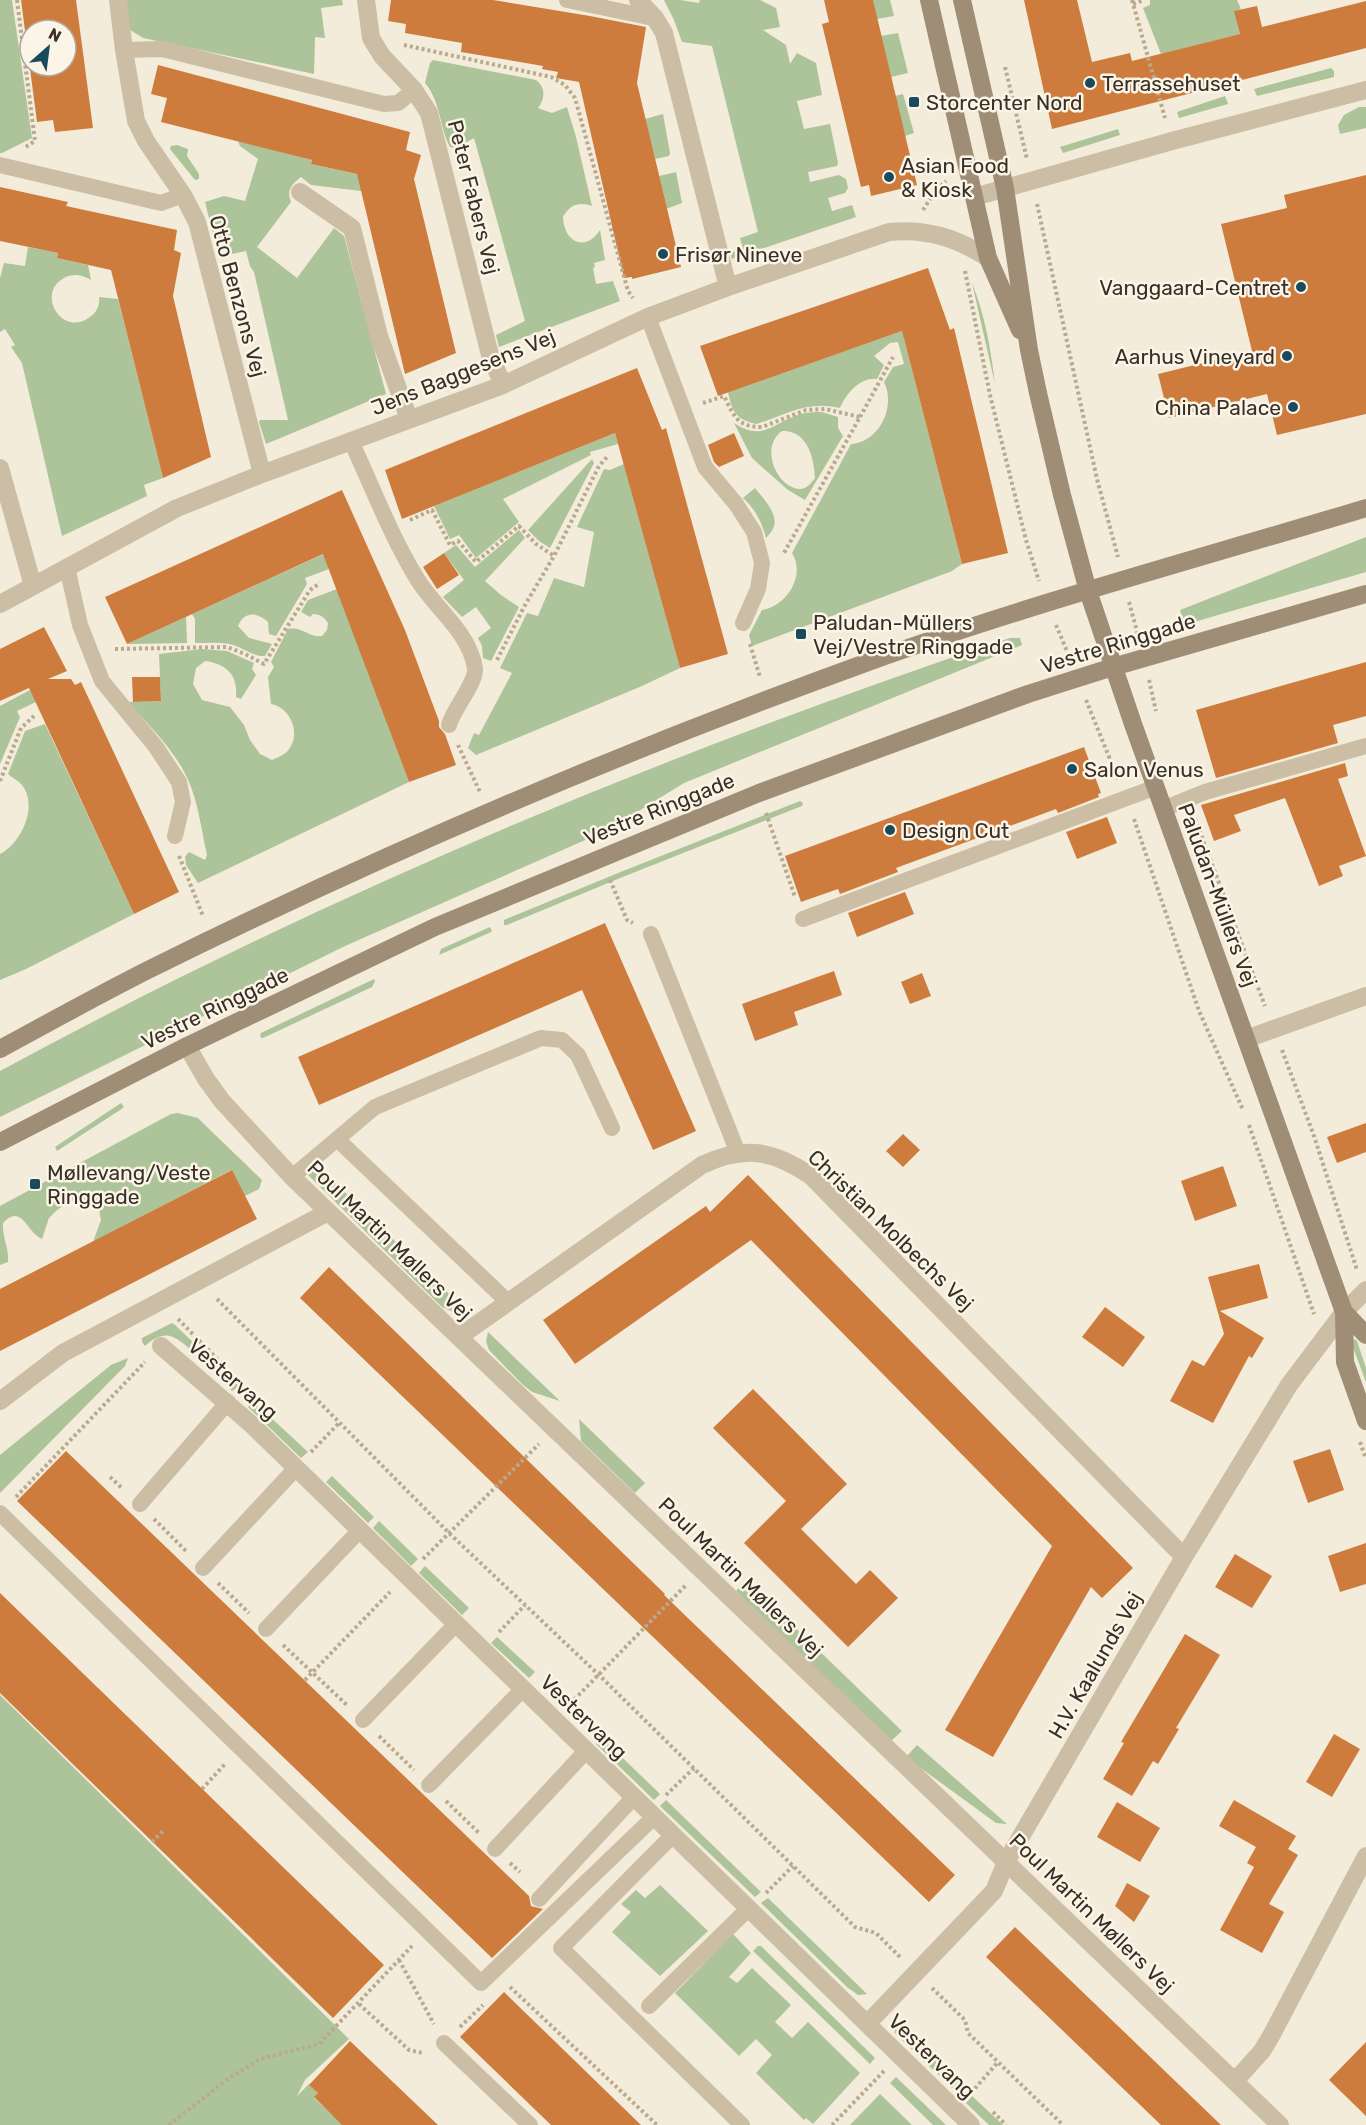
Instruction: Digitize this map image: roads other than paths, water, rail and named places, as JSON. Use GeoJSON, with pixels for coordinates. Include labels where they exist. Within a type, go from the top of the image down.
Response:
{"type":"FeatureCollection","features":[{"type":"Feature","properties":{"kind":"main road","name":"Paludan-Müllers Vej"},"geometry":{"type":"LineString","coordinates":[[928,0],[988,258],[1029,350]]}},
{"type":"Feature","properties":{"kind":"main road","name":"Paludan-Müllers Vej"},"geometry":{"type":"LineString","coordinates":[[962,0],[1005,188],[1029,350],[1062,495],[1088,591],[1163,808],[1344,1312],[1345,1362],[1362,1430]]}},
{"type":"Feature","properties":{"kind":"main road"},"geometry":{"type":"LineString","coordinates":[[0,1049],[147,970],[349,874],[489,812],[663,741],[873,661],[1047,603],[1366,508]]}},
{"type":"Feature","properties":{"kind":"main road","name":"Vestre Ringgade"},"geometry":{"type":"LineString","coordinates":[[0,1142],[187,1046],[435,927],[759,793],[1017,698],[1078,678],[1366,594]]}},
{"type":"Feature","properties":{"kind":"main road","name":"Paludan-Müllers Vej"},"geometry":{"type":"LineString","coordinates":[[1344,1312],[1366,1335]]}},
{"type":"Feature","properties":{"kind":"street","name":"Otto Benzons Vej"},"geometry":{"type":"LineString","coordinates":[[118,0],[136,121],[146,141],[183,195],[197,222],[262,474]]}},
{"type":"Feature","properties":{"kind":"street","name":"Peter Fabers Vej"},"geometry":{"type":"LineString","coordinates":[[366,0],[371,38],[382,56],[414,90],[429,113],[490,355],[503,385]]}},
{"type":"Feature","properties":{"kind":"street"},"geometry":{"type":"LineString","coordinates":[[638,0],[664,33],[728,287]]}},
{"type":"Feature","properties":{"kind":"street"},"geometry":{"type":"LineString","coordinates":[[974,197],[1172,141],[1366,90]]}},
{"type":"Feature","properties":{"kind":"street"},"geometry":{"type":"LineString","coordinates":[[300,192],[352,228],[379,336],[409,419]]}},
{"type":"Feature","properties":{"kind":"street","name":"Jens Baggesens Vej"},"geometry":{"type":"LineString","coordinates":[[0,604],[177,508],[262,474],[503,385],[648,317],[728,287],[889,232],[910,230],[950,237],[988,258]]}},
{"type":"Feature","properties":{"kind":"street"},"geometry":{"type":"LineString","coordinates":[[0,468],[33,586]]}},
{"type":"Feature","properties":{"kind":"street"},"geometry":{"type":"LineString","coordinates":[[1246,1039],[1366,996]]}},
{"type":"Feature","properties":{"kind":"street","name":"Poul Martin Møllers Vej"},"geometry":{"type":"LineString","coordinates":[[187,1046],[222,1101],[292,1177],[1280,2125]]}},
{"type":"Feature","properties":{"kind":"street","name":"Christian Molbechs Vej"},"geometry":{"type":"LineString","coordinates":[[459,1337],[702,1165],[719,1157],[738,1153],[764,1154],[789,1162],[811,1176],[1184,1557]]}},
{"type":"Feature","properties":{"kind":"street"},"geometry":{"type":"LineString","coordinates":[[0,1401],[63,1353],[328,1212]]}},
{"type":"Feature","properties":{"kind":"street","name":"H.V. Kaalunds Vej"},"geometry":{"type":"LineString","coordinates":[[867,2024],[994,1891],[1006,1862],[1184,1557],[1289,1386],[1344,1312],[1365,1290]]}},
{"type":"Feature","properties":{"kind":"street","name":"Vestervang"},"geometry":{"type":"LineString","coordinates":[[160,1346],[228,1402],[971,2125]]}},
{"type":"Feature","properties":{"kind":"street"},"geometry":{"type":"LineString","coordinates":[[1235,2081],[1262,2051],[1271,2036],[1366,1856]]}},
{"type":"Feature","properties":{"kind":"lane"},"geometry":{"type":"LineString","coordinates":[[567,0],[653,18]]}},
{"type":"Feature","properties":{"kind":"lane"},"geometry":{"type":"LineString","coordinates":[[124,50],[162,49],[384,104],[398,103],[414,90]]}},
{"type":"Feature","properties":{"kind":"lane"},"geometry":{"type":"LineString","coordinates":[[0,165],[160,203],[183,195]]}},
{"type":"Feature","properties":{"kind":"lane"},"geometry":{"type":"LineString","coordinates":[[648,317],[705,466],[736,504],[754,532],[762,563],[758,589],[743,623]]}},
{"type":"Feature","properties":{"kind":"lane"},"geometry":{"type":"LineString","coordinates":[[351,441],[416,579],[465,642],[476,670],[473,680],[451,715],[449,725]]}},
{"type":"Feature","properties":{"kind":"lane"},"geometry":{"type":"LineString","coordinates":[[67,567],[80,625],[102,681],[156,747],[179,782],[183,802],[175,836]]}},
{"type":"Feature","properties":{"kind":"lane"},"geometry":{"type":"LineString","coordinates":[[1163,808],[1205,792],[1366,746]]}},
{"type":"Feature","properties":{"kind":"lane"},"geometry":{"type":"LineString","coordinates":[[803,919],[1156,787]]}},
{"type":"Feature","properties":{"kind":"lane"},"geometry":{"type":"LineString","coordinates":[[651,934],[738,1153]]}},
{"type":"Feature","properties":{"kind":"lane"},"geometry":{"type":"LineString","coordinates":[[292,1177],[375,1107],[541,1038],[562,1040],[578,1055],[612,1128]]}},
{"type":"Feature","properties":{"kind":"lane"},"geometry":{"type":"LineString","coordinates":[[337,1139],[508,1302]]}},
{"type":"Feature","properties":{"kind":"lane"},"geometry":{"type":"LineString","coordinates":[[140,1504],[228,1402]]}},
{"type":"Feature","properties":{"kind":"lane"},"geometry":{"type":"LineString","coordinates":[[203,1568],[296,1468]]}},
{"type":"Feature","properties":{"kind":"lane"},"geometry":{"type":"LineString","coordinates":[[0,1513],[481,1983],[652,1815]]}},
{"type":"Feature","properties":{"kind":"lane"},"geometry":{"type":"LineString","coordinates":[[266,1629],[360,1530]]}},
{"type":"Feature","properties":{"kind":"lane"},"geometry":{"type":"LineString","coordinates":[[363,1720],[456,1624]]}},
{"type":"Feature","properties":{"kind":"lane"},"geometry":{"type":"LineString","coordinates":[[429,1785],[523,1689]]}},
{"type":"Feature","properties":{"kind":"lane"},"geometry":{"type":"LineString","coordinates":[[495,1850],[586,1751]]}},
{"type":"Feature","properties":{"kind":"lane"},"geometry":{"type":"LineString","coordinates":[[539,1899],[634,1797]]}},
{"type":"Feature","properties":{"kind":"lane"},"geometry":{"type":"LineString","coordinates":[[673,1835],[561,1948],[742,2125]]}},
{"type":"Feature","properties":{"kind":"lane"},"geometry":{"type":"LineString","coordinates":[[649,2006],[748,1909]]}},
{"type":"Feature","properties":{"kind":"lane"},"geometry":{"type":"LineString","coordinates":[[444,2043],[530,2125]]}},
{"type":"Feature","properties":{"kind":"place","name":"Terrassehuset"},"geometry":{"type":"Point","coordinates":[1090,83]}},
{"type":"Feature","properties":{"kind":"place","name":"Storcenter Nord"},"geometry":{"type":"Point","coordinates":[914,102]}},
{"type":"Feature","properties":{"kind":"place","name":"Asian Food & Kiosk"},"geometry":{"type":"Point","coordinates":[889,177]}},
{"type":"Feature","properties":{"kind":"place","name":"Frisør Nineve"},"geometry":{"type":"Point","coordinates":[663,254]}},
{"type":"Feature","properties":{"kind":"place","name":"Vanggaard-Centret"},"geometry":{"type":"Point","coordinates":[1301,287]}},
{"type":"Feature","properties":{"kind":"place","name":"Aarhus Vineyard"},"geometry":{"type":"Point","coordinates":[1287,356]}},
{"type":"Feature","properties":{"kind":"place","name":"China Palace"},"geometry":{"type":"Point","coordinates":[1293,407]}},
{"type":"Feature","properties":{"kind":"place","name":"Paludan-Müllers Vej/Vestre Ringgade"},"geometry":{"type":"Point","coordinates":[801,634]}},
{"type":"Feature","properties":{"kind":"place","name":"Salon Venus"},"geometry":{"type":"Point","coordinates":[1072,769]}},
{"type":"Feature","properties":{"kind":"place","name":"Design Cut"},"geometry":{"type":"Point","coordinates":[890,830]}},
{"type":"Feature","properties":{"kind":"place","name":"Møllevang/Veste Ringgade"},"geometry":{"type":"Point","coordinates":[35,1184]}}]}
